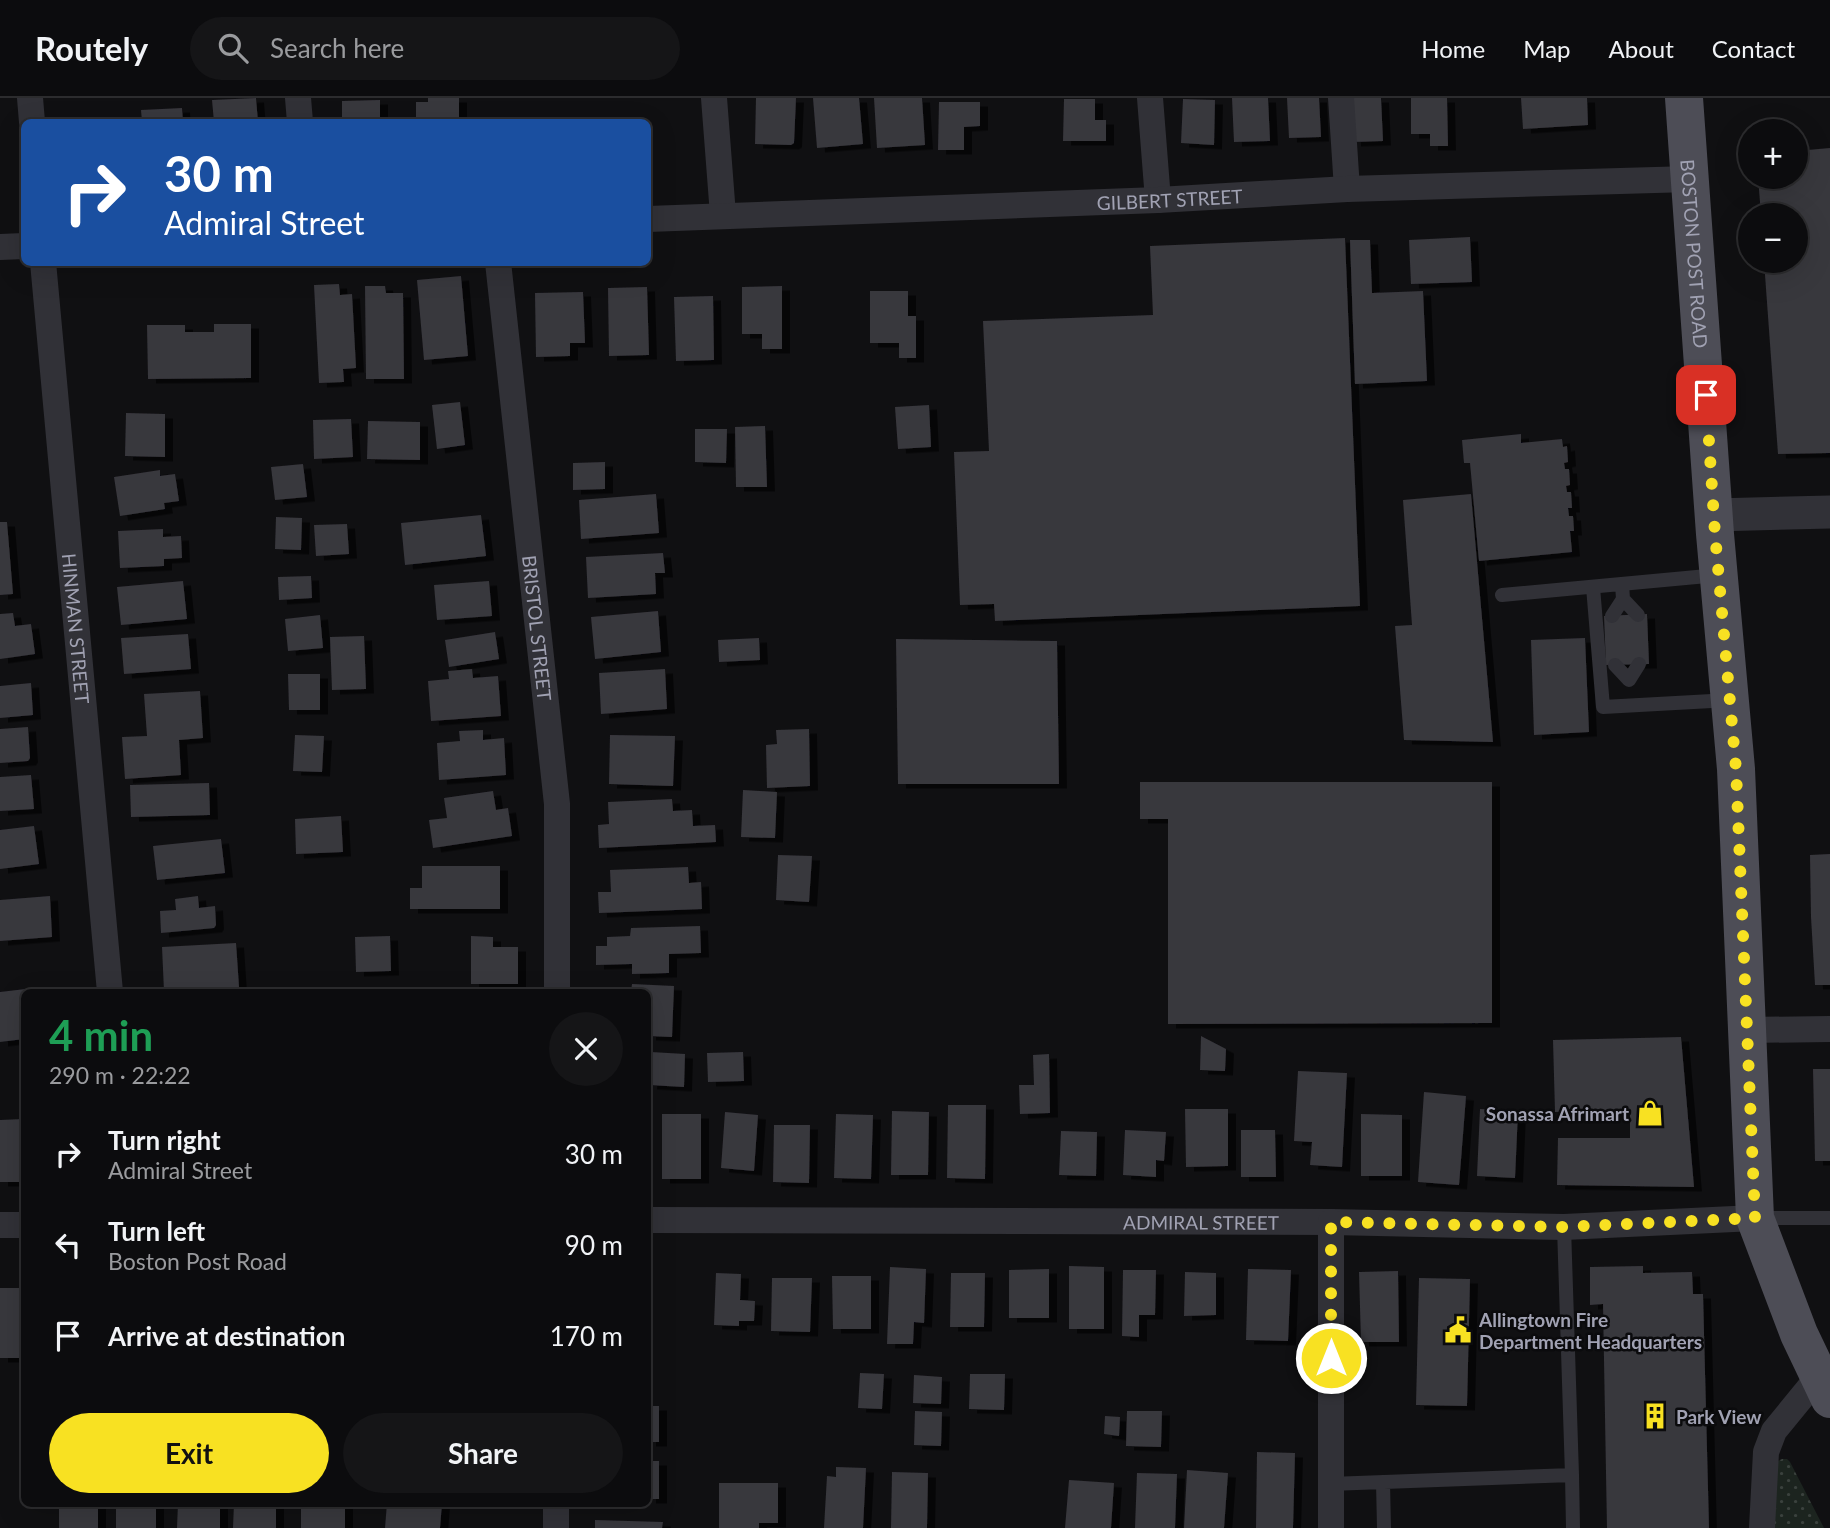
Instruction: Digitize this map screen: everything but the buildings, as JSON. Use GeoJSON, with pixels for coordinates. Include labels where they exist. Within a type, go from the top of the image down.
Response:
{"type":"FeatureCollection","features":[{"type":"Feature","properties":{"kind":"main road","name":"BOSTON POST ROAD"},"geometry":{"type":"LineString","coordinates":[[1684,98],[1714,515],[1736,769],[1755,1218],[1799,1334],[1824,1387]]}},
{"type":"Feature","properties":{"kind":"street"},"geometry":{"type":"LineString","coordinates":[[30,98],[32,119]]}},
{"type":"Feature","properties":{"kind":"street"},"geometry":{"type":"LineString","coordinates":[[298,98],[300,119]]}},
{"type":"Feature","properties":{"kind":"street"},"geometry":{"type":"LineString","coordinates":[[714,98],[723,215]]}},
{"type":"Feature","properties":{"kind":"street"},"geometry":{"type":"LineString","coordinates":[[1150,98],[1158,200]]}},
{"type":"Feature","properties":{"kind":"street"},"geometry":{"type":"LineString","coordinates":[[1341,98],[1347,190]]}},
{"type":"Feature","properties":{"kind":"street","name":"GILBERT STREET"},"geometry":{"type":"LineString","coordinates":[[651,219],[1158,200],[1347,190],[1690,179]]}},
{"type":"Feature","properties":{"kind":"street"},"geometry":{"type":"LineString","coordinates":[[0,247],[21,246]]}},
{"type":"Feature","properties":{"kind":"street","name":"HINMAN STREET"},"geometry":{"type":"LineString","coordinates":[[43,266],[110,989]]}},
{"type":"Feature","properties":{"kind":"street","name":"BRISTOL STREET"},"geometry":{"type":"LineString","coordinates":[[498,266],[557,804],[557,989]]}},
{"type":"Feature","properties":{"kind":"street"},"geometry":{"type":"LineString","coordinates":[[1714,515],[1830,512]]}},
{"type":"Feature","properties":{"kind":"street"},"geometry":{"type":"LineString","coordinates":[[1746,1030],[1830,1029]]}},
{"type":"Feature","properties":{"kind":"street","name":"ADMIRAL STREET"},"geometry":{"type":"LineString","coordinates":[[651,1220],[1331,1222],[1564,1227],[1755,1218]]}},
{"type":"Feature","properties":{"kind":"street"},"geometry":{"type":"LineString","coordinates":[[1331,1222],[1331,1528]]}},
{"type":"Feature","properties":{"kind":"street"},"geometry":{"type":"LineString","coordinates":[[0,1225],[21,1225]]}},
{"type":"Feature","properties":{"kind":"street"},"geometry":{"type":"LineString","coordinates":[[1762,1528],[1769,1440],[1774,1430],[1824,1387]]}},
{"type":"Feature","properties":{"kind":"street"},"geometry":{"type":"LineString","coordinates":[[556,1507],[556,1528]]}},
{"type":"Feature","properties":{"kind":"lane"},"geometry":{"type":"LineString","coordinates":[[1502,595],[1593,587],[1623,592],[1719,575]]}},
{"type":"Feature","properties":{"kind":"lane"},"geometry":{"type":"LineString","coordinates":[[1593,587],[1604,707],[1730,700]]}},
{"type":"Feature","properties":{"kind":"lane"},"geometry":{"type":"LineString","coordinates":[[1623,592],[1637,615]]}},
{"type":"Feature","properties":{"kind":"lane"},"geometry":{"type":"LineString","coordinates":[[1612,616],[1623,592]]}},
{"type":"Feature","properties":{"kind":"lane"},"geometry":{"type":"LineString","coordinates":[[1630,705],[1629,680],[1639,664]]}},
{"type":"Feature","properties":{"kind":"lane"},"geometry":{"type":"LineString","coordinates":[[1615,665],[1629,680]]}},
{"type":"Feature","properties":{"kind":"lane"},"geometry":{"type":"LineString","coordinates":[[1755,1218],[1830,1218]]}},
{"type":"Feature","properties":{"kind":"lane"},"geometry":{"type":"LineString","coordinates":[[1564,1227],[1573,1528]]}},
{"type":"Feature","properties":{"kind":"lane"},"geometry":{"type":"LineString","coordinates":[[1330,1484],[1572,1475]]}},
{"type":"Feature","properties":{"kind":"lane"},"geometry":{"type":"LineString","coordinates":[[1383,1482],[1384,1528]]}},
{"type":"Feature","properties":{"kind":"shaded area"},"geometry":{"type":"Polygon","coordinates":[[[1782,1459],[1790,1462],[1824,1528],[1773,1528],[1778,1461],[1782,1459]]]}},
{"type":"Feature","properties":{"kind":"place","name":"Sonassa Afrimart"},"geometry":{"type":"Point","coordinates":[1650,1113]}},
{"type":"Feature","properties":{"kind":"place","name":"Allingtown Fire Department Headquarters"},"geometry":{"type":"Point","coordinates":[1458,1330]}},
{"type":"Feature","properties":{"kind":"place","name":"Park View"},"geometry":{"type":"Point","coordinates":[1655,1416]}},
{"type":"Feature","properties":{"kind":"route"},"geometry":{"type":"LineString","coordinates":[[1331,1358],[1331,1222],[1564,1227],[1755,1218],[1736,769],[1715,534],[1706,395]]}}]}
